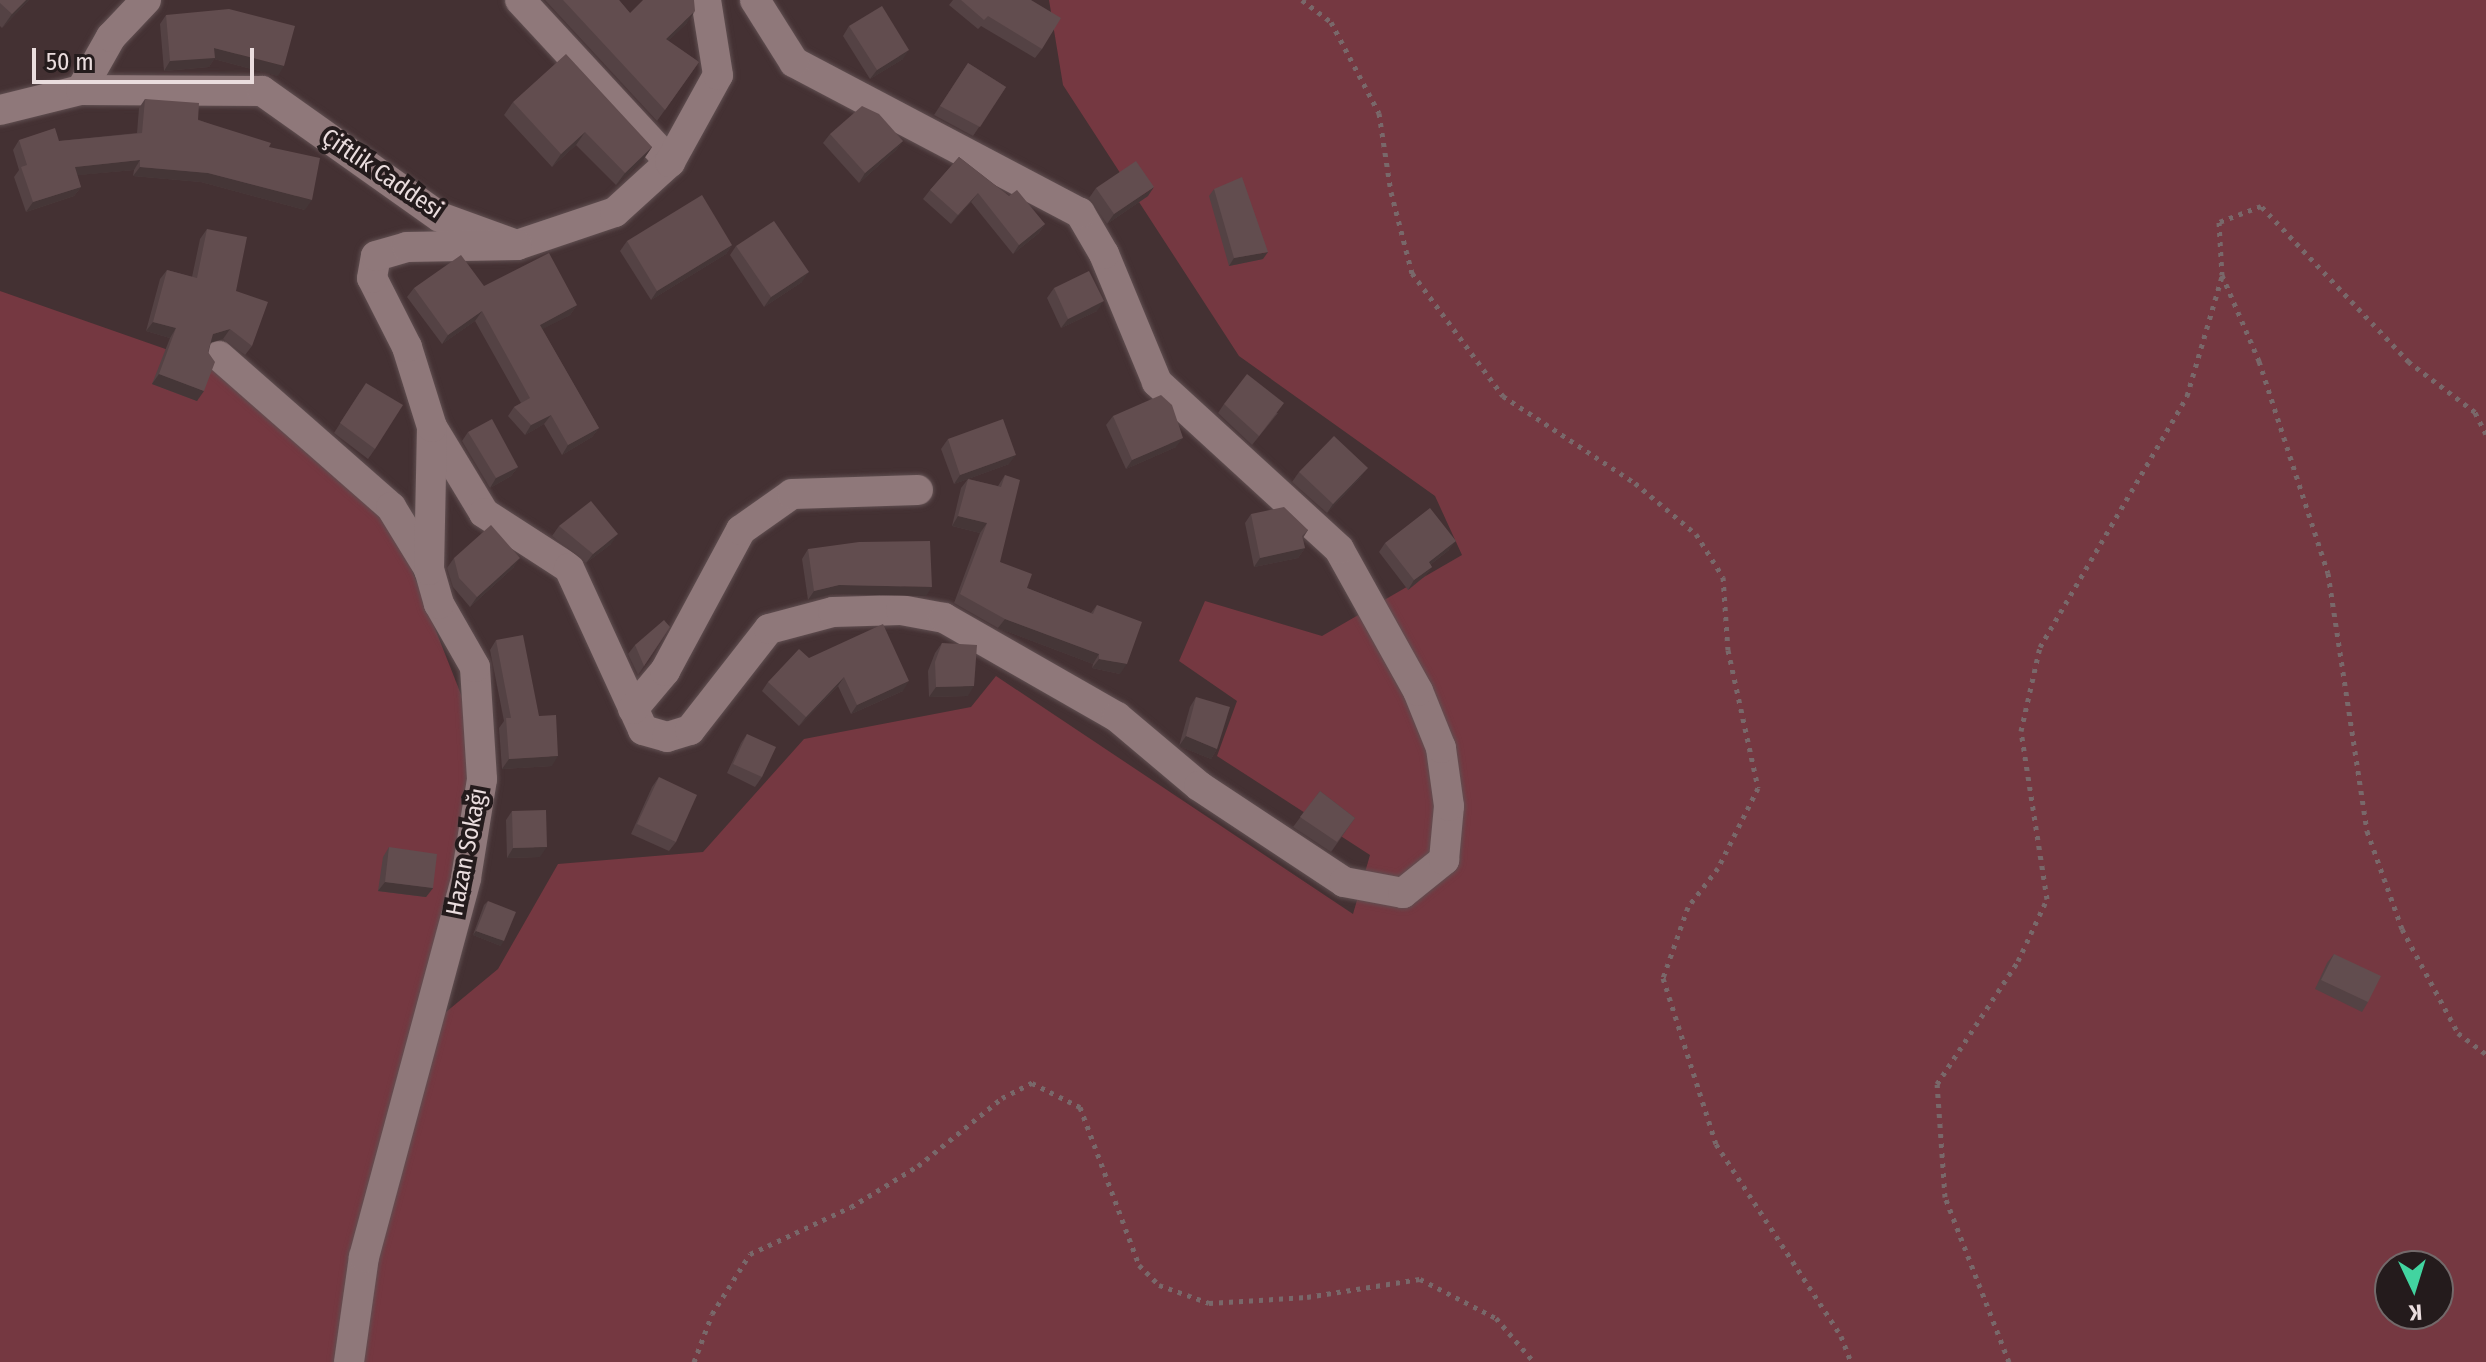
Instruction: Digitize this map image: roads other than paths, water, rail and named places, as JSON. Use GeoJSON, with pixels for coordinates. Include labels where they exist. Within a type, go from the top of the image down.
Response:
{"type":"FeatureCollection","features":[{"type":"Feature","properties":{"kind":"street"},"geometry":{"type":"LineString","coordinates":[[81,90],[111,37],[146,0]]}},
{"type":"Feature","properties":{"kind":"street"},"geometry":{"type":"LineString","coordinates":[[520,0],[670,162]]}},
{"type":"Feature","properties":{"kind":"street"},"geometry":{"type":"LineString","coordinates":[[517,245],[615,212],[670,162],[718,75],[706,0]]}},
{"type":"Feature","properties":{"kind":"street"},"geometry":{"type":"LineString","coordinates":[[432,427],[484,513],[569,568],[643,730],[667,737],[690,730],[769,629],[833,612],[901,610],[944,618],[1117,717],[1199,786],[1344,882],[1403,893],[1444,860],[1449,806],[1441,748],[1418,691],[1339,549],[1157,382],[1104,254],[1080,213],[794,62],[755,0]]}},
{"type":"Feature","properties":{"kind":"street","name":"Çiftlik Caddesi"},"geometry":{"type":"LineString","coordinates":[[0,110],[81,90],[262,91],[440,217],[517,245]]}},
{"type":"Feature","properties":{"kind":"street","name":"Hazan Sokağı"},"geometry":{"type":"LineString","coordinates":[[349,1362],[364,1257],[466,878],[482,779],[475,667],[439,604],[429,570],[432,427],[407,347],[372,278],[376,256],[407,247],[517,245]]}},
{"type":"Feature","properties":{"kind":"street"},"geometry":{"type":"LineString","coordinates":[[219,356],[391,507],[429,570]]}},
{"type":"Feature","properties":{"kind":"street"},"geometry":{"type":"LineString","coordinates":[[633,709],[665,671],[741,530],[792,494],[918,490]]}}]}
